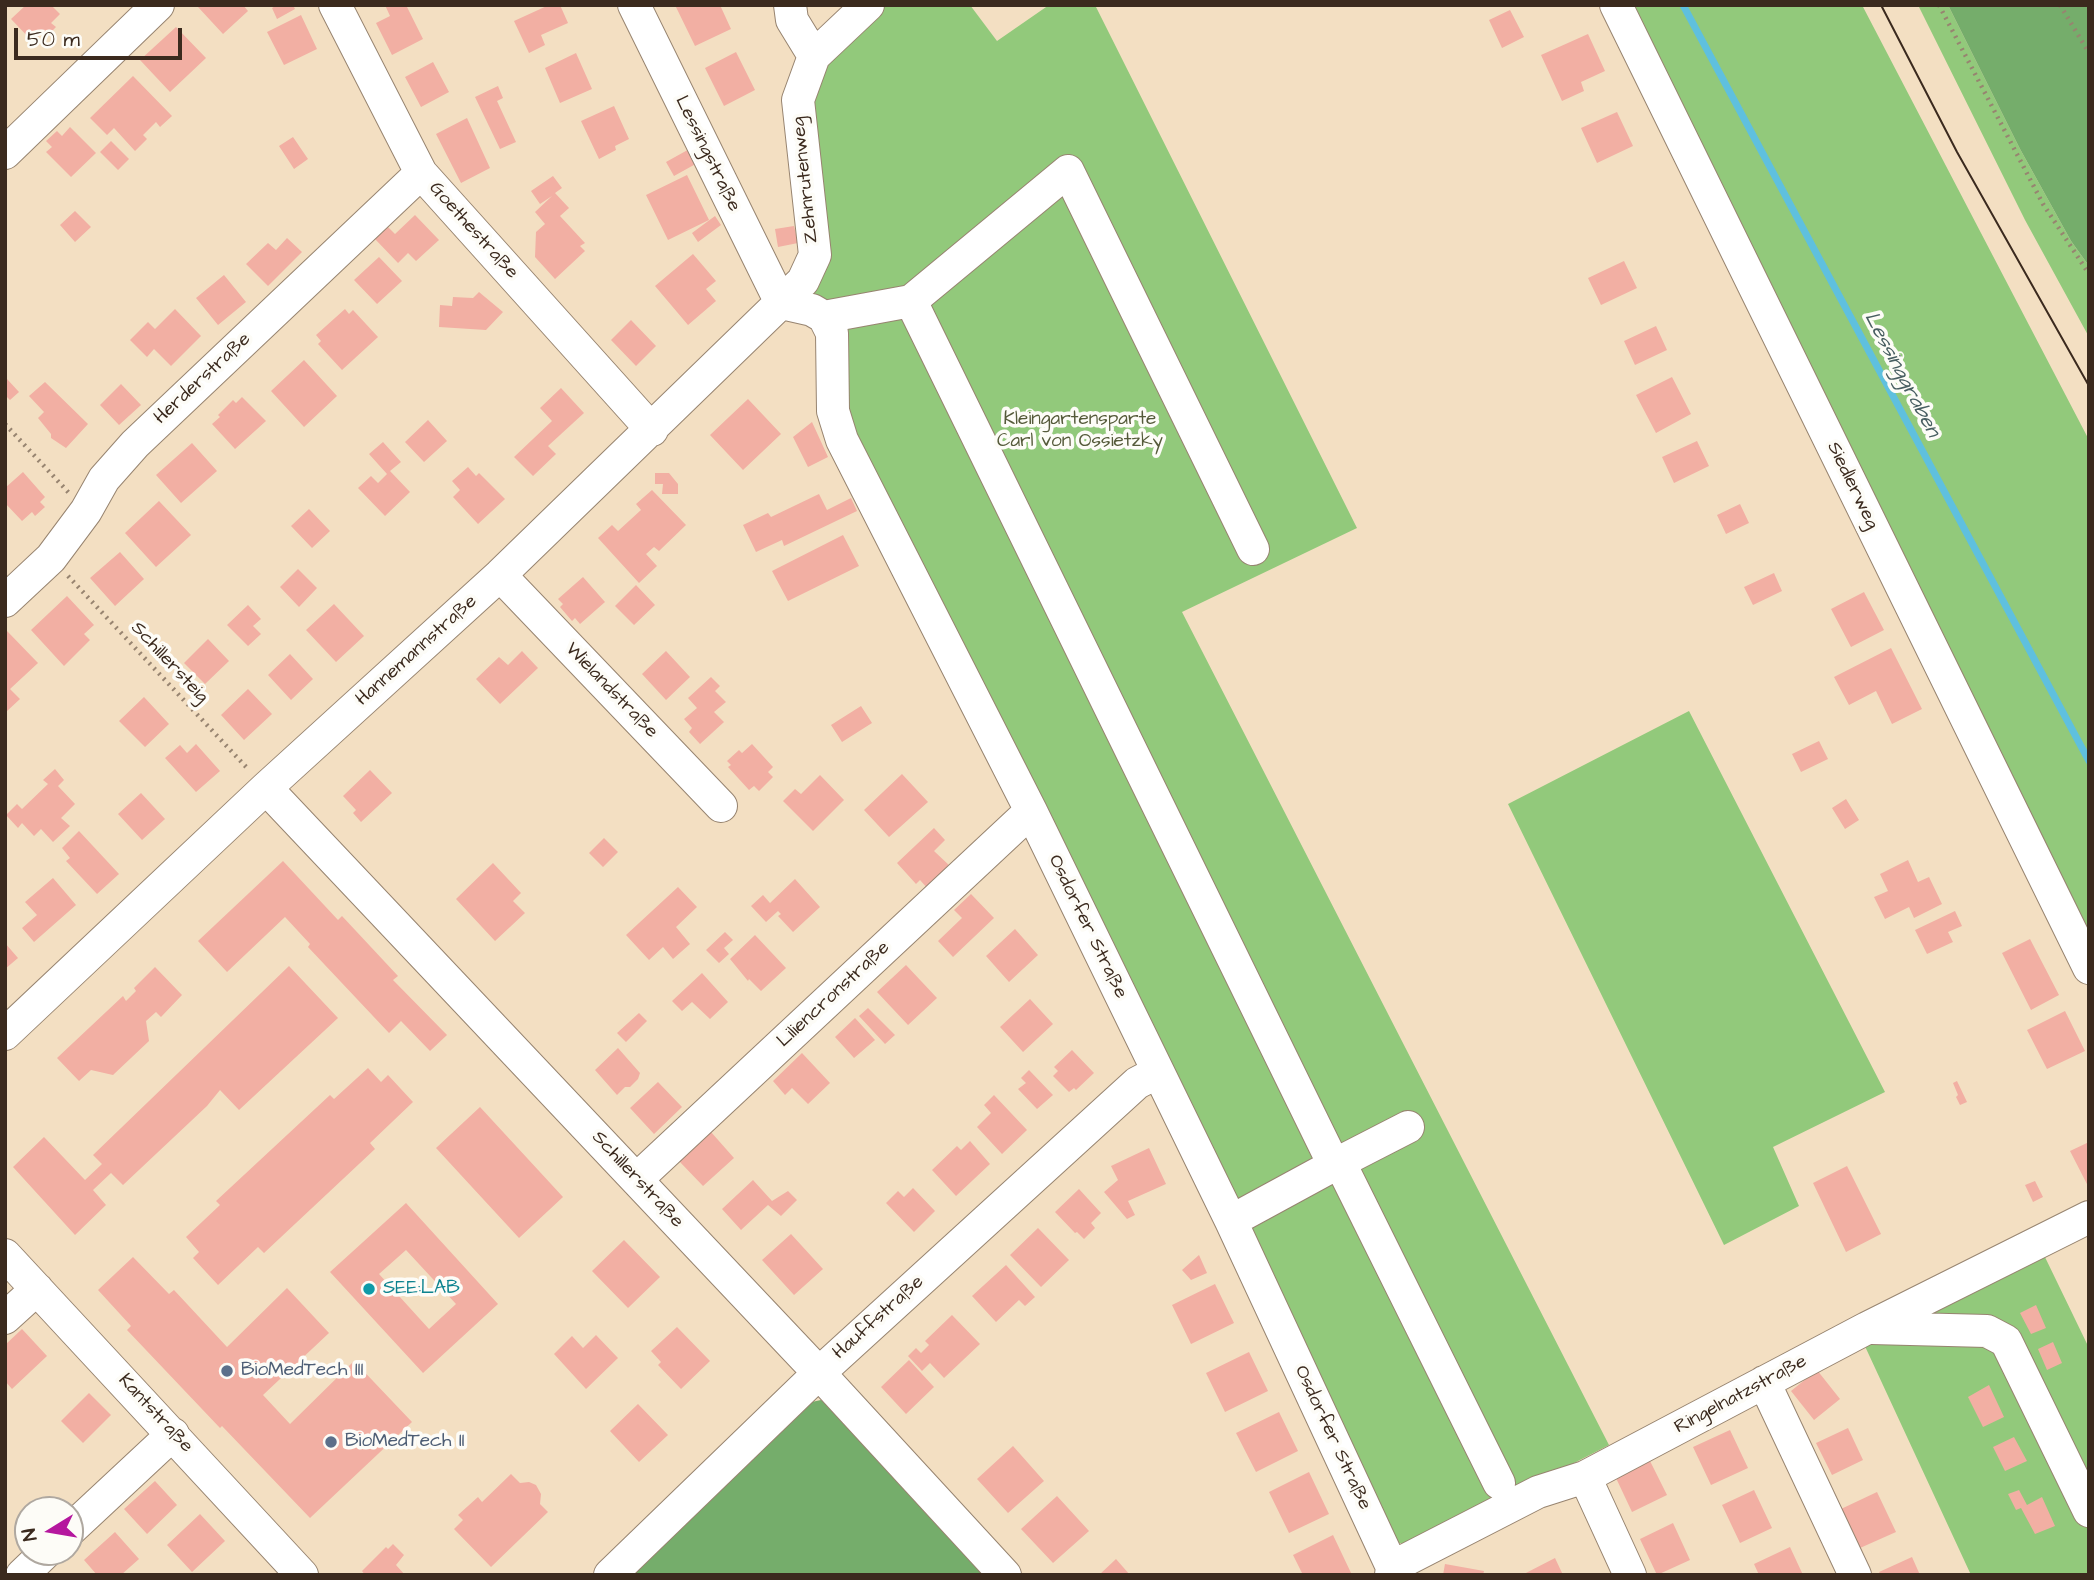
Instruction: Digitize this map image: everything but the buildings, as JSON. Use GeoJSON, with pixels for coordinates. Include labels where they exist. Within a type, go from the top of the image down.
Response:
{"type":"FeatureCollection","features":[{"type":"Feature","properties":{"kind":"street"},"geometry":{"type":"LineString","coordinates":[[5,153],[158,5]]}},
{"type":"Feature","properties":{"kind":"street","name":"Goethestraße"},"geometry":{"type":"LineString","coordinates":[[335,5],[421,173],[652,430]]}},
{"type":"Feature","properties":{"kind":"street","name":"Lessingstraße"},"geometry":{"type":"LineString","coordinates":[[634,5],[781,303]]}},
{"type":"Feature","properties":{"kind":"street"},"geometry":{"type":"LineString","coordinates":[[790,5],[792,20],[814,56]]}},
{"type":"Feature","properties":{"kind":"street","name":"Zehnrutenweg"},"geometry":{"type":"LineString","coordinates":[[815,255],[798,100],[814,56],[868,5]]}},
{"type":"Feature","properties":{"kind":"street","name":"Siedlerweg"},"geometry":{"type":"LineString","coordinates":[[1616,5],[2089,968]]}},
{"type":"Feature","properties":{"kind":"street"},"geometry":{"type":"LineString","coordinates":[[781,303],[812,310],[824,317],[911,302],[1068,171],[1253,549]]}},
{"type":"Feature","properties":{"kind":"street","name":"Herderstraße"},"geometry":{"type":"LineString","coordinates":[[5,601],[51,558],[86,510],[104,479],[135,444],[421,173]]}},
{"type":"Feature","properties":{"kind":"street","name":"Hannemannstraße"},"geometry":{"type":"LineString","coordinates":[[5,1034],[266,788],[500,575],[652,430],[803,281],[815,255]]}},
{"type":"Feature","properties":{"kind":"street"},"geometry":{"type":"LineString","coordinates":[[911,302],[1337,1164],[1499,1483]]}},
{"type":"Feature","properties":{"kind":"street","name":"Osdorfer Straße"},"geometry":{"type":"LineString","coordinates":[[824,317],[832,333],[833,411],[842,440],[1031,811],[1231,1221],[1392,1571]]}},
{"type":"Feature","properties":{"kind":"street","name":"Wielandstraße"},"geometry":{"type":"LineString","coordinates":[[500,575],[721,806]]}},
{"type":"Feature","properties":{"kind":"street","name":"Schillerstraße"},"geometry":{"type":"LineString","coordinates":[[266,788],[637,1179],[1005,1575]]}},
{"type":"Feature","properties":{"kind":"street","name":"Liliencronstraße"},"geometry":{"type":"LineString","coordinates":[[637,1179],[1031,811]]}},
{"type":"Feature","properties":{"kind":"street","name":"Hauffstraße"},"geometry":{"type":"LineString","coordinates":[[610,1575],[819,1373],[1138,1083],[1158,1072]]}},
{"type":"Feature","properties":{"kind":"street"},"geometry":{"type":"LineString","coordinates":[[1231,1221],[1408,1127]]}},
{"type":"Feature","properties":{"kind":"street","name":"Ringelnatzstraße"},"geometry":{"type":"LineString","coordinates":[[1392,1571],[1538,1492],[1585,1477],[1867,1328],[2089,1217]]}},
{"type":"Feature","properties":{"kind":"street","name":"Kantstraße"},"geometry":{"type":"LineString","coordinates":[[5,1255],[302,1575]]}},
{"type":"Feature","properties":{"kind":"street"},"geometry":{"type":"LineString","coordinates":[[5,1318],[37,1289]]}},
{"type":"Feature","properties":{"kind":"street"},"geometry":{"type":"LineString","coordinates":[[1867,1328],[1987,1331],[2006,1341],[2089,1511]]}},
{"type":"Feature","properties":{"kind":"street"},"geometry":{"type":"LineString","coordinates":[[1764,1382],[1855,1575]]}},
{"type":"Feature","properties":{"kind":"street"},"geometry":{"type":"LineString","coordinates":[[84,1517],[173,1434]]}},
{"type":"Feature","properties":{"kind":"street"},"geometry":{"type":"LineString","coordinates":[[1585,1477],[1630,1575]]}},
{"type":"Feature","properties":{"kind":"path"},"geometry":{"type":"LineString","coordinates":[[1939,5],[2043,204],[2089,274]]}},
{"type":"Feature","properties":{"kind":"path"},"geometry":{"type":"LineString","coordinates":[[2060,5],[2089,53]]}},
{"type":"Feature","properties":{"kind":"path"},"geometry":{"type":"LineString","coordinates":[[5,424],[86,510]]}},
{"type":"Feature","properties":{"kind":"path","name":"Schillersteig"},"geometry":{"type":"LineString","coordinates":[[51,558],[266,788]]}},
{"type":"Feature","properties":{"kind":"green space","name":"Kleingartensparte Carl von Ossietzky"},"geometry":{"type":"Polygon","coordinates":[[[883,5],[970,5],[997,41],[1049,5],[1095,5],[1357,528],[1182,612],[1609,1445],[1415,1545],[1399,1543],[1387,1531],[853,432],[812,296],[829,256],[810,101],[826,62],[883,5]]]}},
{"type":"Feature","properties":{"kind":"green space"},"geometry":{"type":"Polygon","coordinates":[[[1626,5],[1862,5],[2089,440],[2089,948],[1626,5]]]}},
{"type":"Feature","properties":{"kind":"green space"},"geometry":{"type":"Polygon","coordinates":[[[1918,5],[1948,5],[2020,149],[2071,241],[2089,266],[2089,337],[2025,220],[1918,5]]]}},
{"type":"Feature","properties":{"kind":"green space"},"geometry":{"type":"Polygon","coordinates":[[[1948,5],[2089,5],[2089,266],[2071,241],[2020,149],[1948,5]]]}},
{"type":"Feature","properties":{"kind":"green space"},"geometry":{"type":"Polygon","coordinates":[[[1689,711],[1885,1092],[1773,1147],[1799,1206],[1724,1245],[1508,804],[1689,711]]]}},
{"type":"Feature","properties":{"kind":"green space"},"geometry":{"type":"Polygon","coordinates":[[[2043,1253],[2089,1348],[2089,1575],[1971,1575],[1863,1342],[2043,1253]]]}},
{"type":"Feature","properties":{"kind":"green space"},"geometry":{"type":"Polygon","coordinates":[[[821,1400],[831,1406],[986,1575],[623,1575],[807,1403],[821,1400]]]}},
{"type":"Feature","properties":{"kind":"waterway","name":"Lessinggraben"},"geometry":{"type":"LineString","coordinates":[[1683,5],[2089,761]]}},
{"type":"Feature","properties":{"kind":"tram line"},"geometry":{"type":"LineString","coordinates":[[1881,5],[1957,152],[2089,386]]}},
{"type":"Feature","properties":{"kind":"place","name":"SEE:LAB"},"geometry":{"type":"Point","coordinates":[369,1289]}},
{"type":"Feature","properties":{"kind":"place","name":"BioMedTech III"},"geometry":{"type":"Point","coordinates":[227,1371]}},
{"type":"Feature","properties":{"kind":"place","name":"BioMedTech II"},"geometry":{"type":"Point","coordinates":[331,1442]}}]}
